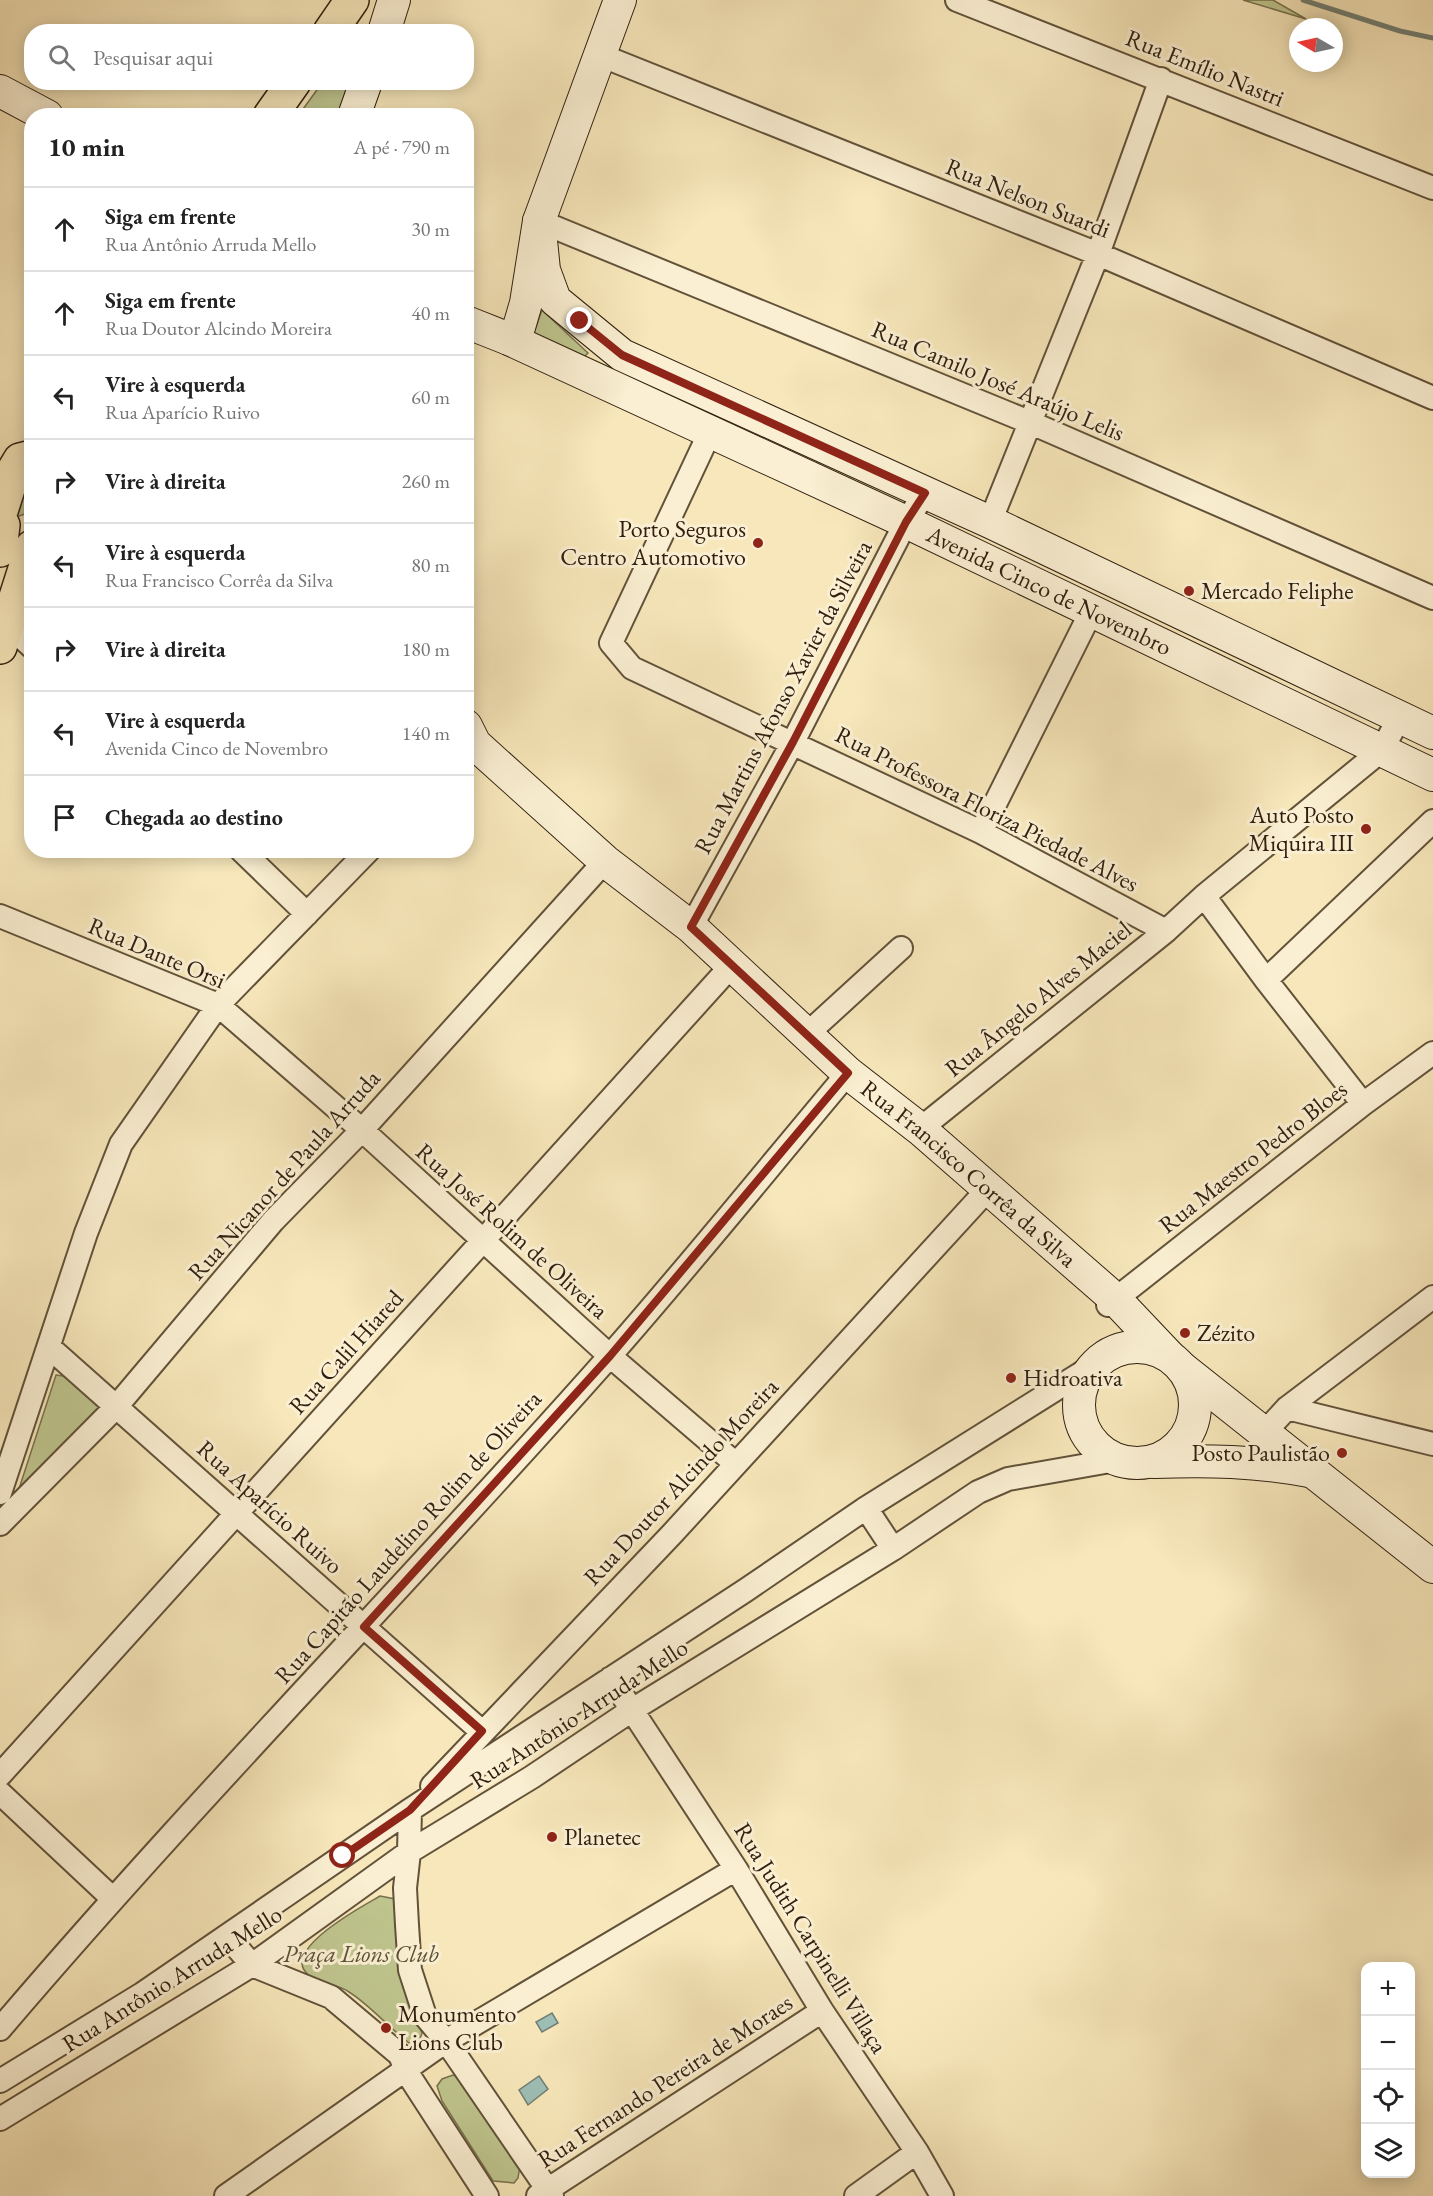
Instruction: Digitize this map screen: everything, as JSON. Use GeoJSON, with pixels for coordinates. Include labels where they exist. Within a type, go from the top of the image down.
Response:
{"type":"FeatureCollection","features":[{"type":"Feature","properties":{"kind":"main road"},"geometry":{"type":"LineString","coordinates":[[336,24],[352,0]]}},
{"type":"Feature","properties":{"kind":"main road"},"geometry":{"type":"LineString","coordinates":[[386,24],[394,0]]}},
{"type":"Feature","properties":{"kind":"main road"},"geometry":{"type":"LineString","coordinates":[[509,339],[519,327],[526,303],[539,221],[620,0]]}},
{"type":"Feature","properties":{"kind":"main road"},"geometry":{"type":"LineString","coordinates":[[276,108],[288,90]]}},
{"type":"Feature","properties":{"kind":"main road"},"geometry":{"type":"LineString","coordinates":[[357,108],[363,90]]}},
{"type":"Feature","properties":{"kind":"main road"},"geometry":{"type":"LineString","coordinates":[[0,91],[32,108]]}},
{"type":"Feature","properties":{"kind":"main road","name":"Avenida Cinco de Novembro"},"geometry":{"type":"LineString","coordinates":[[539,221],[544,270],[555,300],[622,355],[990,522],[1433,733]]}},
{"type":"Feature","properties":{"kind":"main road","name":"Avenida Cinco de Novembro"},"geometry":{"type":"LineString","coordinates":[[474,325],[509,339],[906,522],[1433,775]]}},
{"type":"Feature","properties":{"kind":"main road"},"geometry":{"type":"LineString","coordinates":[[7,527],[7,489],[22,457]]}},
{"type":"Feature","properties":{"kind":"main road"},"geometry":{"type":"LineString","coordinates":[[2,630],[24,569]]}},
{"type":"Feature","properties":{"kind":"main road","name":"Rua Francisco Corrêa da Silva"},"geometry":{"type":"LineString","coordinates":[[474,744],[605,861],[691,927],[848,1073],[920,1129],[989,1188],[1176,1362],[1433,1566]]}},
{"type":"Feature","properties":{"kind":"main road"},"geometry":{"type":"LineString","coordinates":[[1100,1361],[1117,1351],[1137,1347],[1157,1350],[1176,1362],[1192,1384],[1196,1403],[1193,1422],[1185,1440],[1171,1453],[1154,1462],[1135,1464],[1116,1460],[1100,1450],[1088,1436],[1080,1418],[1080,1399],[1085,1380],[1112,1344],[1116,1324],[1108,1297]]}},
{"type":"Feature","properties":{"kind":"main road"},"geometry":{"type":"LineString","coordinates":[[1235,1460],[1265,1432]]}},
{"type":"Feature","properties":{"kind":"main road","name":"Rua Francisco Corrêa da Silva"},"geometry":{"type":"LineString","coordinates":[[1154,1462],[1196,1459],[1235,1460],[1313,1472]]}},
{"type":"Feature","properties":{"kind":"street","name":"Rua Emílio Nastri"},"geometry":{"type":"LineString","coordinates":[[957,0],[1433,188]]}},
{"type":"Feature","properties":{"kind":"street","name":"Rua Nelson Suardi"},"geometry":{"type":"LineString","coordinates":[[600,55],[1098,254],[1433,398]]}},
{"type":"Feature","properties":{"kind":"street"},"geometry":{"type":"LineString","coordinates":[[990,522],[1098,254],[1161,79]]}},
{"type":"Feature","properties":{"kind":"street","name":"Rua Camilo José Araújo Lelis"},"geometry":{"type":"LineString","coordinates":[[539,221],[1029,422],[1433,598]]}},
{"type":"Feature","properties":{"kind":"street","name":"Rua Professora Floriza Piedade Alves"},"geometry":{"type":"LineString","coordinates":[[710,432],[611,643],[632,668],[981,832],[1166,931]]}},
{"type":"Feature","properties":{"kind":"street","name":"Rua Martins Afonso Xavier da Silveira"},"geometry":{"type":"LineString","coordinates":[[691,927],[793,742],[906,522],[925,493]]}},
{"type":"Feature","properties":{"kind":"street"},"geometry":{"type":"LineString","coordinates":[[981,832],[1092,610]]}},
{"type":"Feature","properties":{"kind":"street"},"geometry":{"type":"LineString","coordinates":[[2,630],[24,642]]}},
{"type":"Feature","properties":{"kind":"street"},"geometry":{"type":"LineString","coordinates":[[1382,750],[1399,718]]}},
{"type":"Feature","properties":{"kind":"street","name":"Rua Ângelo Alves Maciel"},"geometry":{"type":"LineString","coordinates":[[920,1129],[1166,931],[1204,896],[1382,750]]}},
{"type":"Feature","properties":{"kind":"street"},"geometry":{"type":"LineString","coordinates":[[1266,980],[1433,821]]}},
{"type":"Feature","properties":{"kind":"street"},"geometry":{"type":"LineString","coordinates":[[249,858],[307,914]]}},
{"type":"Feature","properties":{"kind":"street"},"geometry":{"type":"LineString","coordinates":[[0,1493],[86,1233],[121,1144],[218,1005],[361,858]]}},
{"type":"Feature","properties":{"kind":"street","name":"Rua Nicanor de Paula Arruda"},"geometry":{"type":"LineString","coordinates":[[0,1524],[116,1407],[273,1221],[362,1130],[605,861]]}},
{"type":"Feature","properties":{"kind":"street"},"geometry":{"type":"LineString","coordinates":[[1204,896],[1363,1104]]}},
{"type":"Feature","properties":{"kind":"street","name":"Rua Dante Orsi"},"geometry":{"type":"LineString","coordinates":[[0,916],[218,1005],[362,1130]]}},
{"type":"Feature","properties":{"kind":"street"},"geometry":{"type":"LineString","coordinates":[[807,1034],[901,948]]}},
{"type":"Feature","properties":{"kind":"street","name":"Rua Calil Hiared"},"geometry":{"type":"LineString","coordinates":[[0,1775],[731,966]]}},
{"type":"Feature","properties":{"kind":"street","name":"Rua Maestro Pedro Bloes"},"geometry":{"type":"LineString","coordinates":[[1108,1297],[1433,1053]]}},
{"type":"Feature","properties":{"kind":"street","name":"Rua Capitão Laudelino Rolim de Oliveira"},"geometry":{"type":"LineString","coordinates":[[0,2029],[112,1898],[364,1627],[610,1356],[848,1073]]}},
{"type":"Feature","properties":{"kind":"street","name":"Rua José Rolim de Oliveira"},"geometry":{"type":"LineString","coordinates":[[362,1130],[482,1242],[736,1464]]}},
{"type":"Feature","properties":{"kind":"street","name":"Rua Doutor Alcindo Moreira"},"geometry":{"type":"LineString","coordinates":[[410,1810],[736,1464],[989,1188]]}},
{"type":"Feature","properties":{"kind":"street"},"geometry":{"type":"LineString","coordinates":[[1265,1432],[1287,1408],[1433,1298]]}},
{"type":"Feature","properties":{"kind":"street","name":"Rua Aparício Ruivo"},"geometry":{"type":"LineString","coordinates":[[49,1347],[482,1731]]}},
{"type":"Feature","properties":{"kind":"street"},"geometry":{"type":"LineString","coordinates":[[546,2194],[446,2041],[425,2016],[410,1970],[405,1888],[410,1852],[410,1810],[866,1508],[1100,1361]]}},
{"type":"Feature","properties":{"kind":"street"},"geometry":{"type":"LineString","coordinates":[[1287,1408],[1433,1443]]}},
{"type":"Feature","properties":{"kind":"street","name":"Rua Antônio Arruda Mello"},"geometry":{"type":"LineString","coordinates":[[0,2119],[252,1965],[410,1852],[532,1777],[632,1710],[893,1549],[978,1491],[1008,1479],[1116,1460]]}},
{"type":"Feature","properties":{"kind":"street"},"geometry":{"type":"LineString","coordinates":[[866,1508],[893,1549]]}},
{"type":"Feature","properties":{"kind":"street","name":"Rua Judith Carpinelli Villaça"},"geometry":{"type":"LineString","coordinates":[[612,1678],[736,1869],[822,2011],[917,2152],[942,2196]]}},
{"type":"Feature","properties":{"kind":"street"},"geometry":{"type":"LineString","coordinates":[[0,1793],[112,1898]]}},
{"type":"Feature","properties":{"kind":"street","name":"Rua Antônio Arruda Mello"},"geometry":{"type":"LineString","coordinates":[[0,2081],[142,1994],[410,1810]]}},
{"type":"Feature","properties":{"kind":"street"},"geometry":{"type":"LineString","coordinates":[[226,2196],[446,2041],[736,1869]]}},
{"type":"Feature","properties":{"kind":"street"},"geometry":{"type":"LineString","coordinates":[[228,1937],[252,1965],[331,1997],[400,2055],[406,2071],[487,2196]]}},
{"type":"Feature","properties":{"kind":"street","name":"Rua Fernando Pereira de Moraes"},"geometry":{"type":"LineString","coordinates":[[546,2194],[822,2011]]}},
{"type":"Feature","properties":{"kind":"street"},"geometry":{"type":"LineString","coordinates":[[856,2196],[917,2152]]}},
{"type":"Feature","properties":{"kind":"green space"},"geometry":{"type":"Polygon","coordinates":[[[1243,0],[1273,0],[1303,18],[1243,0]]]}},
{"type":"Feature","properties":{"kind":"green space"},"geometry":{"type":"Polygon","coordinates":[[[317,90],[349,90],[342,108],[304,108],[317,90]]]}},
{"type":"Feature","properties":{"kind":"green space"},"geometry":{"type":"Polygon","coordinates":[[[542,310],[588,353],[580,361],[533,336],[542,310]]]}},
{"type":"Feature","properties":{"kind":"green space"},"geometry":{"type":"Polygon","coordinates":[[[24,490],[24,514],[13,518],[24,490]]]}},
{"type":"Feature","properties":{"kind":"green space"},"geometry":{"type":"Polygon","coordinates":[[[56,1375],[63,1376],[101,1405],[17,1495],[56,1375]]]}},
{"type":"Feature","properties":{"kind":"green space","name":"Praça Lions Club"},"geometry":{"type":"Polygon","coordinates":[[[380,1896],[395,1899],[415,2016],[422,2033],[420,2039],[409,2043],[357,1998],[344,1989],[314,1979],[302,1966],[304,1955],[326,1930],[380,1896]]]}},
{"type":"Feature","properties":{"kind":"green space"},"geometry":{"type":"Polygon","coordinates":[[[453,2075],[465,2080],[520,2166],[518,2178],[514,2183],[493,2181],[442,2101],[437,2086],[442,2079],[453,2075]]]}},
{"type":"Feature","properties":{"kind":"water"},"geometry":{"type":"Polygon","coordinates":[[[552,2013],[558,2023],[542,2032],[536,2022],[552,2013]]]}},
{"type":"Feature","properties":{"kind":"water"},"geometry":{"type":"Polygon","coordinates":[[[539,2076],[548,2089],[528,2105],[519,2090],[539,2076]]]}},
{"type":"Feature","properties":{"kind":"waterway"},"geometry":{"type":"LineString","coordinates":[[1303,0],[1400,31],[1433,38]]}},
{"type":"Feature","properties":{"kind":"place","name":"Porto Seguros Centro Automotivo"},"geometry":{"type":"Point","coordinates":[758,543]}},
{"type":"Feature","properties":{"kind":"place","name":"Mercado Feliphe"},"geometry":{"type":"Point","coordinates":[1189,591]}},
{"type":"Feature","properties":{"kind":"place","name":"Auto Posto Miquira III"},"geometry":{"type":"Point","coordinates":[1366,829]}},
{"type":"Feature","properties":{"kind":"place","name":"Zézito"},"geometry":{"type":"Point","coordinates":[1185,1333]}},
{"type":"Feature","properties":{"kind":"place","name":"Hidroativa"},"geometry":{"type":"Point","coordinates":[1011,1378]}},
{"type":"Feature","properties":{"kind":"place","name":"Posto Paulistão"},"geometry":{"type":"Point","coordinates":[1342,1453]}},
{"type":"Feature","properties":{"kind":"place","name":"Planetec"},"geometry":{"type":"Point","coordinates":[552,1837]}},
{"type":"Feature","properties":{"kind":"place","name":"Monumento Lions Club"},"geometry":{"type":"Point","coordinates":[386,2028]}},
{"type":"Feature","properties":{"kind":"route"},"geometry":{"type":"LineString","coordinates":[[343,1856],[410,1810],[482,1731],[364,1627],[610,1356],[848,1073],[691,927],[793,742],[906,522],[925,493],[622,355],[580,321]]}}]}
